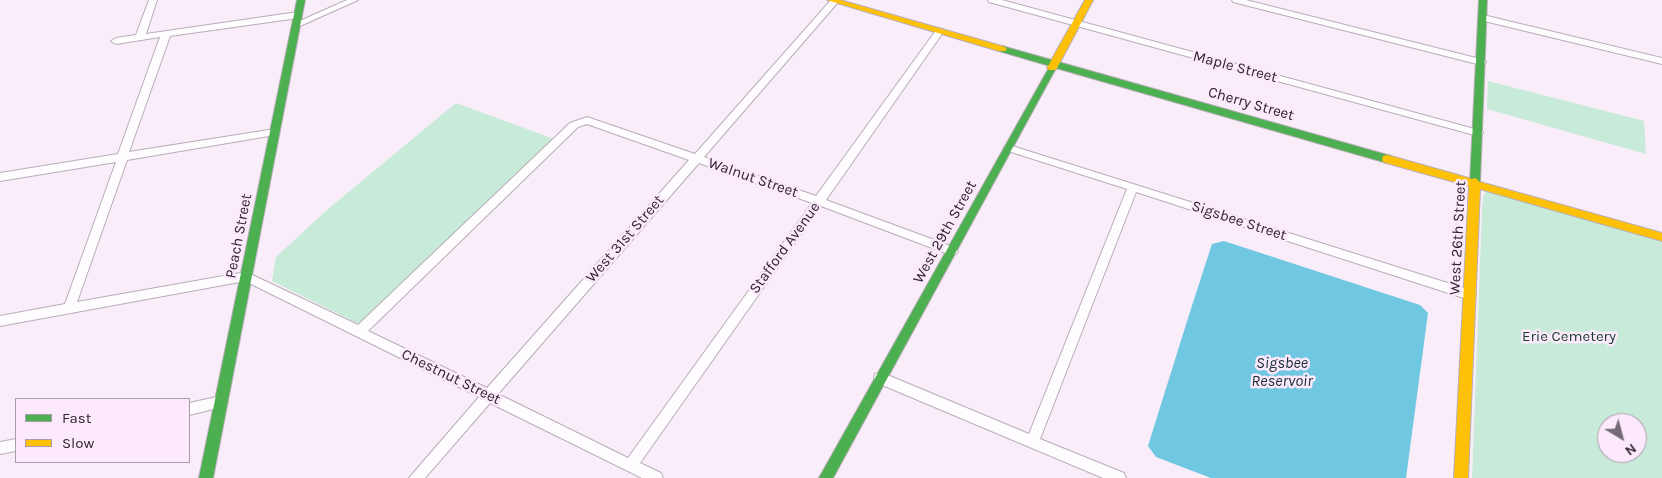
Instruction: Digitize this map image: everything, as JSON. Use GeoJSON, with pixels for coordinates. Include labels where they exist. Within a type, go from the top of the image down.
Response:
{"type":"FeatureCollection","features":[{"type":"Feature","properties":{"kind":"street"},"geometry":{"type":"LineString","coordinates":[[140,38],[154,0]]}},
{"type":"Feature","properties":{"kind":"street","name":"Peach Street"},"geometry":{"type":"LineString","coordinates":[[206,478],[301,0]]}},
{"type":"Feature","properties":{"kind":"street"},"geometry":{"type":"LineString","coordinates":[[116,41],[298,20],[354,0]]}},
{"type":"Feature","properties":{"kind":"street","name":"Maple Street"},"geometry":{"type":"LineString","coordinates":[[992,0],[1478,133]]}},
{"type":"Feature","properties":{"kind":"street","name":"West 29th Street"},"geometry":{"type":"LineString","coordinates":[[826,478],[1089,0]]}},
{"type":"Feature","properties":{"kind":"street"},"geometry":{"type":"LineString","coordinates":[[1236,0],[1481,62]]}},
{"type":"Feature","properties":{"kind":"street","name":"West 26th Street"},"geometry":{"type":"LineString","coordinates":[[1461,478],[1478,133],[1483,18],[1482,0]]}},
{"type":"Feature","properties":{"kind":"street","name":"Cherry Street"},"geometry":{"type":"LineString","coordinates":[[833,1],[1662,237]]}},
{"type":"Feature","properties":{"kind":"street","name":"West 31st Street"},"geometry":{"type":"LineString","coordinates":[[416,478],[833,1]]}},
{"type":"Feature","properties":{"kind":"street"},"geometry":{"type":"LineString","coordinates":[[1483,18],[1662,61]]}},
{"type":"Feature","properties":{"kind":"street","name":"Stafford Avenue"},"geometry":{"type":"LineString","coordinates":[[631,466],[940,31]]}},
{"type":"Feature","properties":{"kind":"street"},"geometry":{"type":"LineString","coordinates":[[69,308],[166,34]]}},
{"type":"Feature","properties":{"kind":"street","name":"Walnut Street"},"geometry":{"type":"LineString","coordinates":[[359,332],[574,125],[581,121],[591,120],[952,251]]}},
{"type":"Feature","properties":{"kind":"street"},"geometry":{"type":"LineString","coordinates":[[0,177],[275,132]]}},
{"type":"Feature","properties":{"kind":"street","name":"Sigsbee Street"},"geometry":{"type":"LineString","coordinates":[[1009,148],[1470,295]]}},
{"type":"Feature","properties":{"kind":"street"},"geometry":{"type":"LineString","coordinates":[[1032,442],[1133,188]]}},
{"type":"Feature","properties":{"kind":"street"},"geometry":{"type":"LineString","coordinates":[[0,322],[246,276]]}},
{"type":"Feature","properties":{"kind":"street","name":"Chestnut Street"},"geometry":{"type":"LineString","coordinates":[[246,276],[656,478]]}},
{"type":"Feature","properties":{"kind":"street"},"geometry":{"type":"LineString","coordinates":[[880,378],[1119,478]]}},
{"type":"Feature","properties":{"kind":"street"},"geometry":{"type":"LineString","coordinates":[[190,409],[221,402]]}},
{"type":"Feature","properties":{"kind":"street"},"geometry":{"type":"LineString","coordinates":[[0,448],[15,445]]}},
{"type":"Feature","properties":{"kind":"green space"},"geometry":{"type":"Polygon","coordinates":[[[1488,81],[1644,121],[1646,154],[1487,109],[1488,81]]]}},
{"type":"Feature","properties":{"kind":"green space"},"geometry":{"type":"Polygon","coordinates":[[[456,103],[554,139],[362,322],[357,323],[272,281],[276,257],[328,209],[456,103]]]}},
{"type":"Feature","properties":{"kind":"green space","name":"Erie Cemetery"},"geometry":{"type":"Polygon","coordinates":[[[1486,192],[1492,192],[1662,242],[1662,478],[1472,478],[1483,196],[1486,192]]]}},
{"type":"Feature","properties":{"kind":"water","name":"Sigsbee Reservoir"},"geometry":{"type":"Polygon","coordinates":[[[1224,241],[1420,305],[1428,313],[1406,478],[1211,478],[1156,457],[1148,446],[1189,315],[1212,244],[1224,241]]]}},
{"type":"Feature","properties":{"kind":"traffic: fast"},"geometry":{"type":"LineString","coordinates":[[206,478],[301,0]]}},
{"type":"Feature","properties":{"kind":"traffic: fast"},"geometry":{"type":"LineString","coordinates":[[1475,182],[1483,0]]}},
{"type":"Feature","properties":{"kind":"traffic: fast"},"geometry":{"type":"LineString","coordinates":[[1002,49],[1387,159]]}},
{"type":"Feature","properties":{"kind":"traffic: fast"},"geometry":{"type":"LineString","coordinates":[[826,478],[1052,68]]}},
{"type":"Feature","properties":{"kind":"traffic: slow"},"geometry":{"type":"LineString","coordinates":[[831,0],[1002,49]]}},
{"type":"Feature","properties":{"kind":"traffic: slow"},"geometry":{"type":"LineString","coordinates":[[1052,68],[1089,0]]}},
{"type":"Feature","properties":{"kind":"traffic: slow"},"geometry":{"type":"LineString","coordinates":[[1387,159],[1662,237]]}},
{"type":"Feature","properties":{"kind":"traffic: slow"},"geometry":{"type":"LineString","coordinates":[[1461,478],[1475,182]]}}]}
